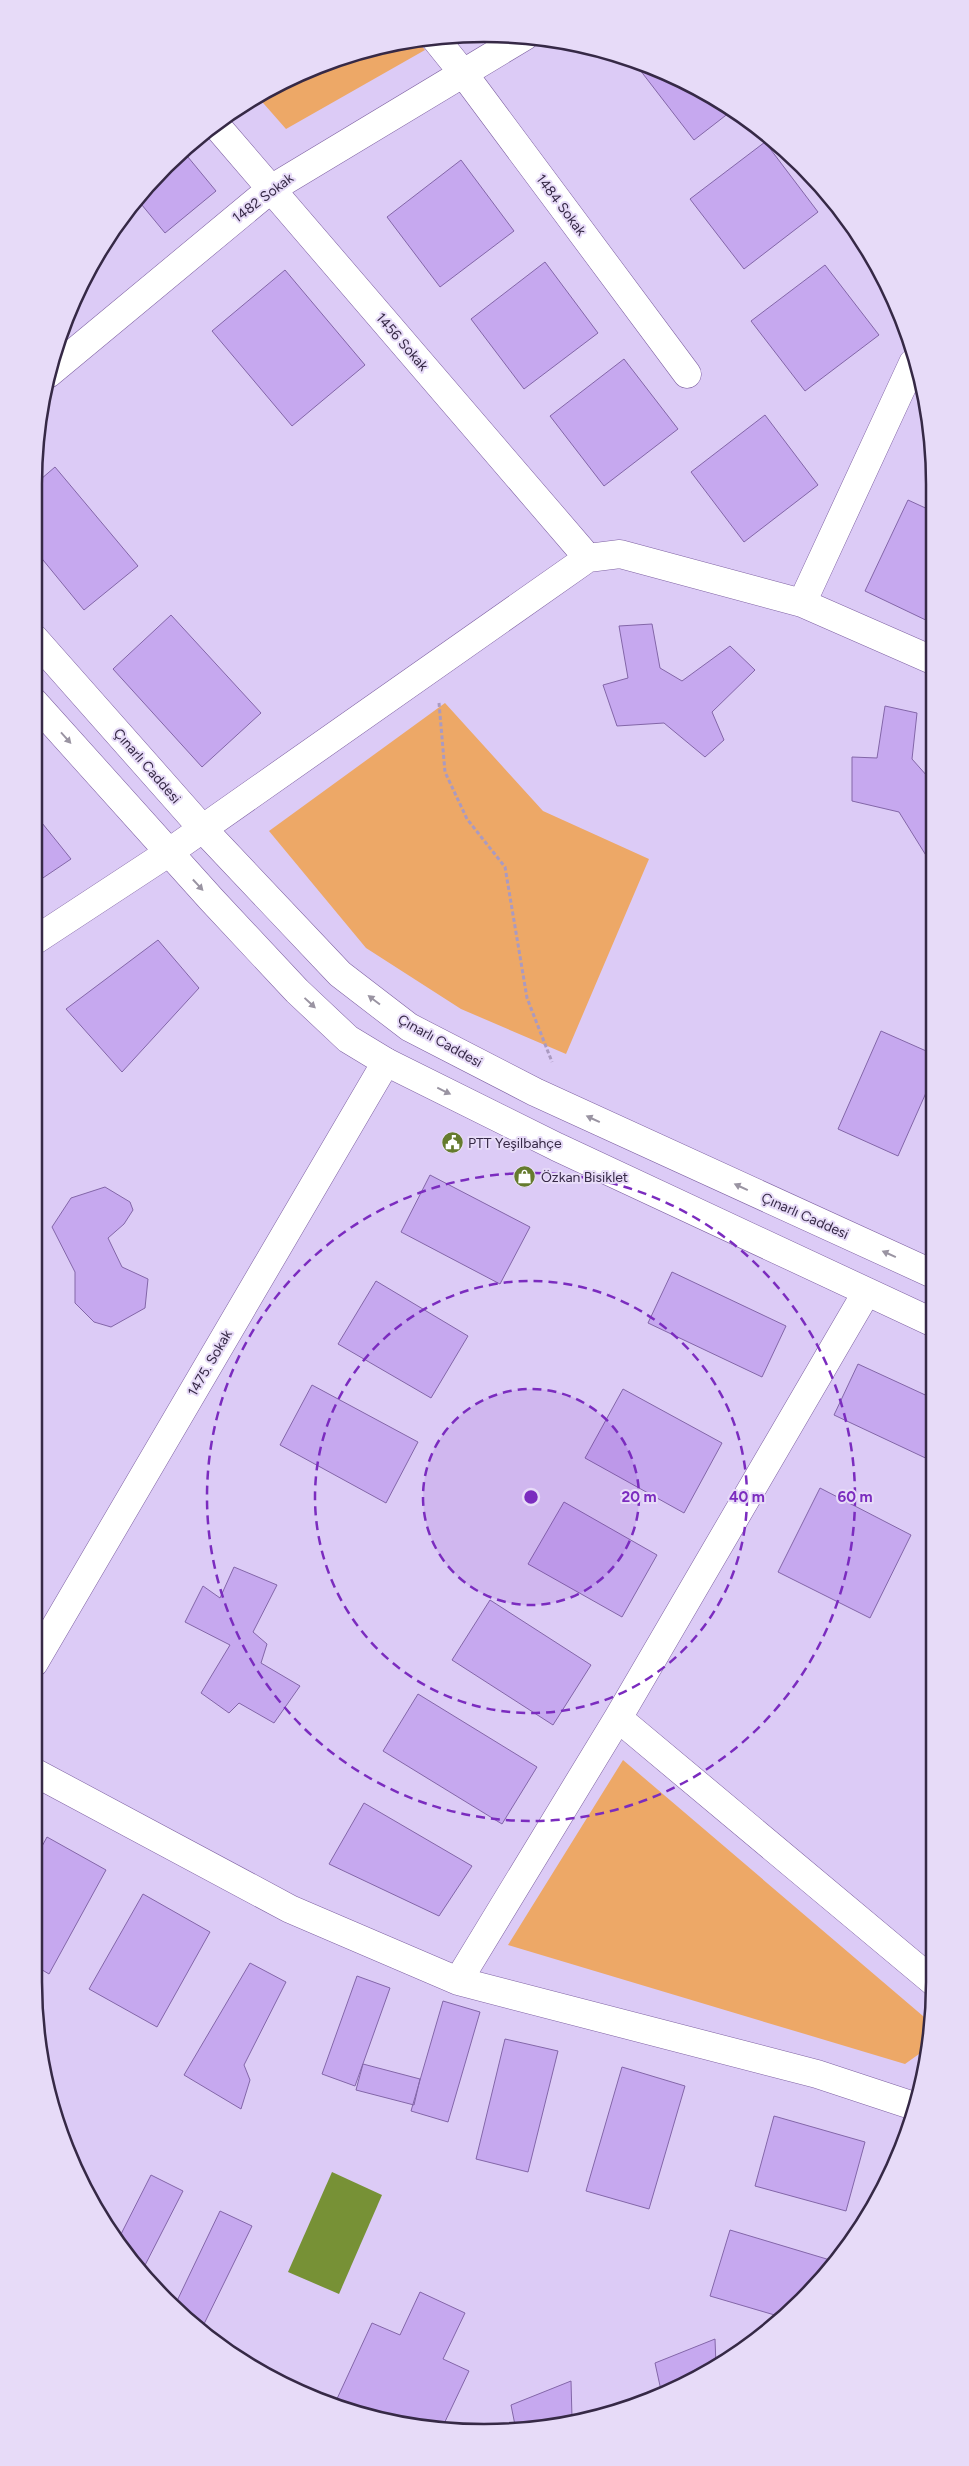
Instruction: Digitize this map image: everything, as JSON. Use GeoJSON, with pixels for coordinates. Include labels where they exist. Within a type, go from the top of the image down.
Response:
{"type":"FeatureCollection","features":[{"type":"Feature","properties":{"kind":"street","name":"1482 Sokak"},"geometry":{"type":"LineString","coordinates":[[60,364],[271,189],[513,43]]}},
{"type":"Feature","properties":{"kind":"street","name":"1484 Sokak"},"geometry":{"type":"LineString","coordinates":[[440,45],[687,374]]}},
{"type":"Feature","properties":{"kind":"street","name":"1456 Sokak"},"geometry":{"type":"LineString","coordinates":[[220,130],[588,558]]}},
{"type":"Feature","properties":{"kind":"street"},"geometry":{"type":"LineString","coordinates":[[802,603],[910,367]]}},
{"type":"Feature","properties":{"kind":"street"},"geometry":{"type":"LineString","coordinates":[[42,936],[168,853],[588,558],[620,554],[802,603],[926,657]]}},
{"type":"Feature","properties":{"kind":"street","name":"Çınarlı Caddesi"},"geometry":{"type":"LineString","coordinates":[[42,647],[202,828],[340,974],[409,1027],[535,1092],[926,1270]]}},
{"type":"Feature","properties":{"kind":"street"},"geometry":{"type":"LineString","coordinates":[[42,711],[168,853],[297,991],[348,1039],[386,1062],[557,1147],[926,1319]]}},
{"type":"Feature","properties":{"kind":"street","name":"1475. Sokak"},"geometry":{"type":"LineString","coordinates":[[42,1649],[386,1062]]}},
{"type":"Feature","properties":{"kind":"street"},"geometry":{"type":"LineString","coordinates":[[458,1981],[618,1718],[866,1293]]}},
{"type":"Feature","properties":{"kind":"street"},"geometry":{"type":"LineString","coordinates":[[618,1718],[926,1975]]}},
{"type":"Feature","properties":{"kind":"street"},"geometry":{"type":"LineString","coordinates":[[42,1776],[290,1909],[458,1981],[817,2074],[909,2105]]}},
{"type":"Feature","properties":{"kind":"path"},"geometry":{"type":"LineString","coordinates":[[438,700],[445,772],[467,819],[505,866],[528,998],[553,1064]]}},
{"type":"Feature","properties":{"kind":"shaded area"},"geometry":{"type":"Polygon","coordinates":[[[422,47],[425,50],[286,129],[263,103],[289,88],[342,66],[398,51],[422,47]]]}},
{"type":"Feature","properties":{"kind":"shaded area"},"geometry":{"type":"Polygon","coordinates":[[[445,703],[543,811],[649,859],[566,1054],[461,1009],[366,948],[269,831],[445,703]]]}},
{"type":"Feature","properties":{"kind":"shaded area"},"geometry":{"type":"Polygon","coordinates":[[[623,1760],[925,2018],[921,2053],[905,2064],[508,1945],[623,1760]]]}},
{"type":"Feature","properties":{"kind":"shaded area"},"geometry":{"type":"Polygon","coordinates":[[[332,2172],[382,2195],[339,2294],[288,2272],[332,2172]]]}},
{"type":"Feature","properties":{"kind":"building"},"geometry":{"type":"Polygon","coordinates":[[[641,71],[680,88],[726,115],[694,140],[641,71]]]}},
{"type":"Feature","properties":{"kind":"building"},"geometry":{"type":"Polygon","coordinates":[[[764,142],[818,212],[744,269],[690,199],[764,142]]]}},
{"type":"Feature","properties":{"kind":"building"},"geometry":{"type":"Polygon","coordinates":[[[188,157],[216,191],[165,233],[142,205],[188,157]]]}},
{"type":"Feature","properties":{"kind":"building"},"geometry":{"type":"Polygon","coordinates":[[[461,160],[514,231],[440,287],[387,217],[461,160]]]}},
{"type":"Feature","properties":{"kind":"building"},"geometry":{"type":"Polygon","coordinates":[[[545,262],[598,333],[524,389],[471,319],[545,262]]]}},
{"type":"Feature","properties":{"kind":"building"},"geometry":{"type":"Polygon","coordinates":[[[825,265],[879,335],[805,391],[751,321],[825,265]]]}},
{"type":"Feature","properties":{"kind":"building"},"geometry":{"type":"Polygon","coordinates":[[[285,270],[365,365],[292,426],[212,331],[285,270]]]}},
{"type":"Feature","properties":{"kind":"building"},"geometry":{"type":"Polygon","coordinates":[[[624,359],[678,429],[604,486],[550,416],[624,359]]]}},
{"type":"Feature","properties":{"kind":"building"},"geometry":{"type":"Polygon","coordinates":[[[765,415],[818,485],[744,542],[691,472],[765,415]]]}},
{"type":"Feature","properties":{"kind":"building"},"geometry":{"type":"Polygon","coordinates":[[[55,467],[138,566],[84,610],[42,559],[42,478],[55,467]]]}},
{"type":"Feature","properties":{"kind":"building"},"geometry":{"type":"Polygon","coordinates":[[[908,500],[926,508],[926,620],[865,591],[908,500]]]}},
{"type":"Feature","properties":{"kind":"building"},"geometry":{"type":"Polygon","coordinates":[[[171,615],[261,713],[202,767],[113,669],[171,615]]]}},
{"type":"Feature","properties":{"kind":"building"},"geometry":{"type":"Polygon","coordinates":[[[652,624],[660,668],[682,681],[730,646],[755,670],[712,712],[724,740],[705,757],[664,723],[617,726],[603,685],[628,678],[619,626],[652,624]]]}},
{"type":"Feature","properties":{"kind":"building"},"geometry":{"type":"Polygon","coordinates":[[[885,706],[917,713],[912,759],[926,775],[926,855],[899,812],[852,801],[852,757],[877,758],[885,706]]]}},
{"type":"Feature","properties":{"kind":"building"},"geometry":{"type":"Polygon","coordinates":[[[42,823],[71,859],[42,879],[42,823]]]}},
{"type":"Feature","properties":{"kind":"building"},"geometry":{"type":"Polygon","coordinates":[[[158,940],[199,988],[122,1072],[66,1009],[158,940]]]}},
{"type":"Feature","properties":{"kind":"building"},"geometry":{"type":"Polygon","coordinates":[[[881,1031],[926,1051],[926,1093],[898,1156],[838,1129],[881,1031]]]}},
{"type":"Feature","properties":{"kind":"building"},"geometry":{"type":"Polygon","coordinates":[[[430,1175],[530,1227],[500,1284],[401,1232],[430,1175]]]}},
{"type":"Feature","properties":{"kind":"building"},"geometry":{"type":"Polygon","coordinates":[[[105,1187],[130,1202],[133,1210],[124,1224],[108,1238],[122,1267],[148,1279],[145,1308],[111,1327],[94,1322],[75,1303],[75,1272],[52,1227],[71,1198],[105,1187]]]}},
{"type":"Feature","properties":{"kind":"building"},"geometry":{"type":"Polygon","coordinates":[[[672,1272],[786,1326],[762,1377],[648,1323],[672,1272]]]}},
{"type":"Feature","properties":{"kind":"building"},"geometry":{"type":"Polygon","coordinates":[[[376,1281],[468,1336],[431,1398],[338,1344],[376,1281]]]}},
{"type":"Feature","properties":{"kind":"building"},"geometry":{"type":"Polygon","coordinates":[[[858,1364],[926,1395],[926,1458],[834,1415],[858,1364]]]}},
{"type":"Feature","properties":{"kind":"building"},"geometry":{"type":"Polygon","coordinates":[[[312,1385],[418,1442],[386,1503],[280,1445],[312,1385]]]}},
{"type":"Feature","properties":{"kind":"building"},"geometry":{"type":"Polygon","coordinates":[[[623,1389],[722,1443],[684,1513],[585,1458],[623,1389]]]}},
{"type":"Feature","properties":{"kind":"building"},"geometry":{"type":"Polygon","coordinates":[[[820,1488],[911,1535],[870,1618],[778,1572],[820,1488]]]}},
{"type":"Feature","properties":{"kind":"building"},"geometry":{"type":"Polygon","coordinates":[[[564,1502],[657,1555],[622,1617],[528,1564],[564,1502]]]}},
{"type":"Feature","properties":{"kind":"building"},"geometry":{"type":"Polygon","coordinates":[[[234,1567],[277,1585],[253,1632],[267,1644],[261,1663],[300,1686],[274,1723],[239,1703],[229,1713],[201,1693],[230,1645],[185,1622],[203,1586],[220,1598],[234,1567]]]}},
{"type":"Feature","properties":{"kind":"building"},"geometry":{"type":"Polygon","coordinates":[[[490,1600],[591,1665],[553,1725],[452,1660],[490,1600]]]}},
{"type":"Feature","properties":{"kind":"building"},"geometry":{"type":"Polygon","coordinates":[[[418,1694],[537,1767],[502,1824],[383,1751],[418,1694]]]}},
{"type":"Feature","properties":{"kind":"building"},"geometry":{"type":"Polygon","coordinates":[[[364,1803],[472,1866],[439,1916],[329,1864],[364,1803]]]}},
{"type":"Feature","properties":{"kind":"building"},"geometry":{"type":"Polygon","coordinates":[[[47,1837],[106,1870],[49,1974],[42,1970],[42,1846],[47,1837]]]}},
{"type":"Feature","properties":{"kind":"building"},"geometry":{"type":"Polygon","coordinates":[[[143,1894],[210,1932],[157,2027],[89,1989],[143,1894]]]}},
{"type":"Feature","properties":{"kind":"building"},"geometry":{"type":"Polygon","coordinates":[[[250,1963],[286,1982],[244,2065],[250,2080],[241,2109],[184,2075],[250,1963]]]}},
{"type":"Feature","properties":{"kind":"building"},"geometry":{"type":"Polygon","coordinates":[[[357,1976],[390,1988],[355,2086],[322,2074],[357,1976]]]}},
{"type":"Feature","properties":{"kind":"building"},"geometry":{"type":"Polygon","coordinates":[[[443,2001],[480,2012],[448,2122],[411,2111],[443,2001]]]}},
{"type":"Feature","properties":{"kind":"building"},"geometry":{"type":"Polygon","coordinates":[[[505,2039],[558,2051],[528,2172],[476,2159],[505,2039]]]}},
{"type":"Feature","properties":{"kind":"building"},"geometry":{"type":"Polygon","coordinates":[[[363,2064],[420,2079],[414,2105],[356,2090],[363,2064]]]}},
{"type":"Feature","properties":{"kind":"building"},"geometry":{"type":"Polygon","coordinates":[[[622,2067],[685,2086],[649,2209],[586,2191],[622,2067]]]}},
{"type":"Feature","properties":{"kind":"building"},"geometry":{"type":"Polygon","coordinates":[[[774,2116],[865,2142],[846,2211],[755,2186],[774,2116]]]}},
{"type":"Feature","properties":{"kind":"building"},"geometry":{"type":"Polygon","coordinates":[[[151,2175],[183,2191],[145,2265],[121,2233],[151,2175]]]}},
{"type":"Feature","properties":{"kind":"building"},"geometry":{"type":"Polygon","coordinates":[[[220,2211],[252,2226],[204,2323],[178,2299],[220,2211]]]}},
{"type":"Feature","properties":{"kind":"building"},"geometry":{"type":"Polygon","coordinates":[[[730,2230],[828,2259],[775,2315],[710,2296],[730,2230]]]}},
{"type":"Feature","properties":{"kind":"building"},"geometry":{"type":"Polygon","coordinates":[[[420,2292],[465,2313],[443,2359],[469,2371],[445,2422],[398,2415],[337,2398],[372,2323],[400,2335],[420,2292]]]}},
{"type":"Feature","properties":{"kind":"building"},"geometry":{"type":"Polygon","coordinates":[[[715,2339],[716,2358],[660,2387],[655,2363],[715,2339]]]}},
{"type":"Feature","properties":{"kind":"building"},"geometry":{"type":"Polygon","coordinates":[[[571,2381],[572,2415],[515,2423],[511,2405],[571,2381]]]}},
{"type":"Feature","properties":{"kind":"place","name":"PTT Yeşilbahçe"},"geometry":{"type":"Point","coordinates":[452,1143]}},
{"type":"Feature","properties":{"kind":"place","name":"Özkan Bisiklet"},"geometry":{"type":"Point","coordinates":[525,1177]}}]}
